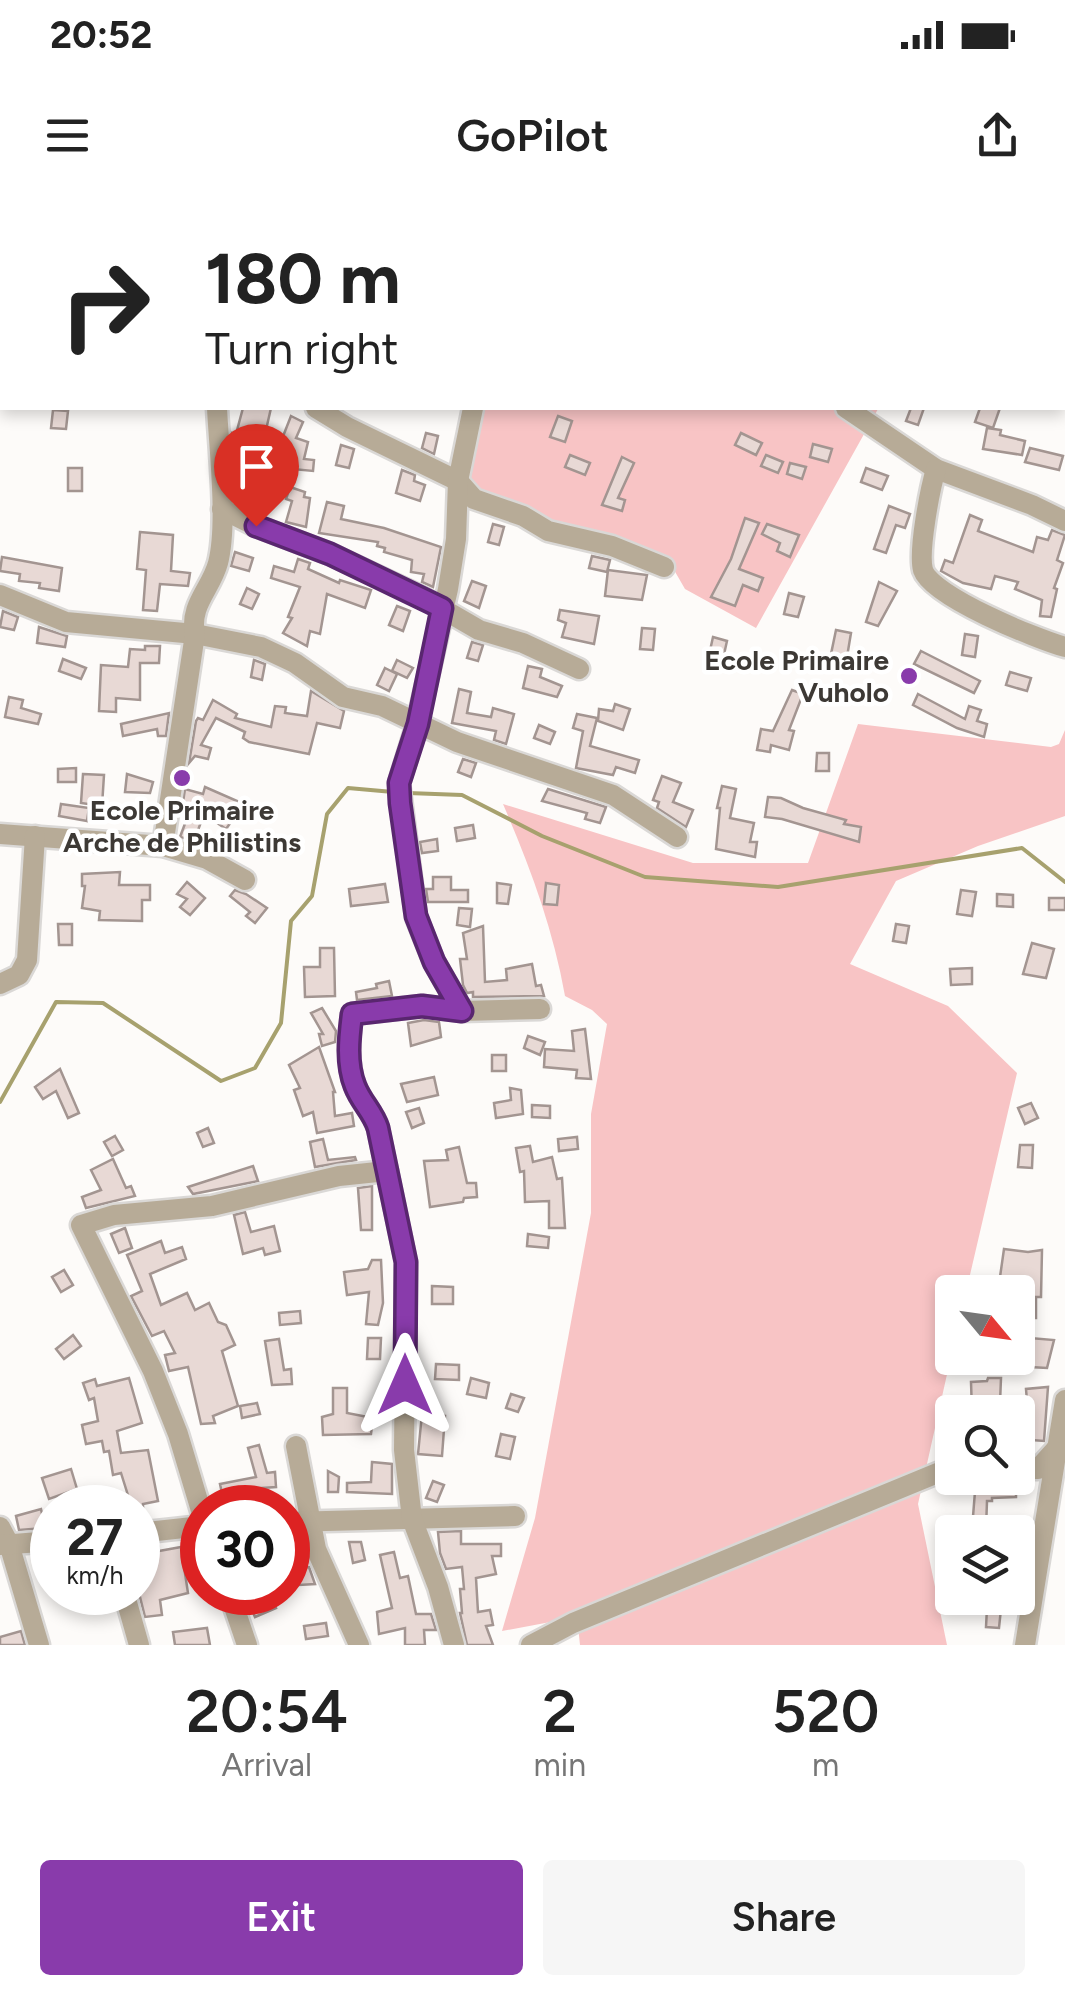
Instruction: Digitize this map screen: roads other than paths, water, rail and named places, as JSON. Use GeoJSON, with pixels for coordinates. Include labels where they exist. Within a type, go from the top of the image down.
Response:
{"type":"FeatureCollection","features":[{"type":"Feature","properties":{"kind":"street"},"geometry":{"type":"LineString","coordinates":[[163,846],[195,634],[192,618],[218,562],[222,509],[218,410]]}},
{"type":"Feature","properties":{"kind":"street"},"geometry":{"type":"LineString","coordinates":[[319,410],[458,481],[474,499],[523,516],[548,531],[612,546],[664,567]]}},
{"type":"Feature","properties":{"kind":"street"},"geometry":{"type":"LineString","coordinates":[[462,1011],[434,962],[416,916],[399,783],[418,724],[456,539],[458,481],[473,410]]}},
{"type":"Feature","properties":{"kind":"street"},"geometry":{"type":"LineString","coordinates":[[849,410],[936,470],[1032,504],[1065,521]]}},
{"type":"Feature","properties":{"kind":"street"},"geometry":{"type":"LineString","coordinates":[[936,470],[921,550],[924,574],[946,593],[1030,637],[1065,646]]}},
{"type":"Feature","properties":{"kind":"street"},"geometry":{"type":"LineString","coordinates":[[222,509],[330,554],[479,630],[579,669]]}},
{"type":"Feature","properties":{"kind":"street"},"geometry":{"type":"LineString","coordinates":[[0,595],[66,622],[195,634],[261,647],[295,663],[343,696],[382,706],[458,742],[613,795],[677,837]]}},
{"type":"Feature","properties":{"kind":"street"},"geometry":{"type":"LineString","coordinates":[[0,834],[163,846],[207,859],[245,880]]}},
{"type":"Feature","properties":{"kind":"street"},"geometry":{"type":"LineString","coordinates":[[0,984],[20,975],[26,960],[34,836]]}},
{"type":"Feature","properties":{"kind":"street"},"geometry":{"type":"LineString","coordinates":[[454,1645],[438,1587],[412,1519],[404,1450],[406,1262],[373,1114],[354,1084],[348,1045],[352,1014],[422,1006],[462,1011],[540,1008]]}},
{"type":"Feature","properties":{"kind":"street"},"geometry":{"type":"LineString","coordinates":[[193,1485],[153,1370],[81,1225],[114,1215],[212,1206],[338,1176],[388,1171]]}},
{"type":"Feature","properties":{"kind":"street"},"geometry":{"type":"LineString","coordinates":[[1024,1645],[1062,1446],[1065,1400]]}},
{"type":"Feature","properties":{"kind":"street"},"geometry":{"type":"LineString","coordinates":[[296,1446],[297,1485]]}},
{"type":"Feature","properties":{"kind":"street"},"geometry":{"type":"LineString","coordinates":[[1035,1469],[1062,1446]]}},
{"type":"Feature","properties":{"kind":"street"},"geometry":{"type":"LineString","coordinates":[[531,1645],[572,1623],[935,1475]]}},
{"type":"Feature","properties":{"kind":"street"},"geometry":{"type":"LineString","coordinates":[[310,1522],[515,1516]]}},
{"type":"Feature","properties":{"kind":"street"},"geometry":{"type":"LineString","coordinates":[[30,1540],[3,1539],[39,1645]]}},
{"type":"Feature","properties":{"kind":"street"},"geometry":{"type":"LineString","coordinates":[[310,1540],[359,1645]]}},
{"type":"Feature","properties":{"kind":"street"},"geometry":{"type":"LineString","coordinates":[[130,1615],[138,1645]]}},
{"type":"Feature","properties":{"kind":"street"},"geometry":{"type":"LineString","coordinates":[[237,1615],[247,1645]]}},
{"type":"Feature","properties":{"kind":"waterway"},"geometry":{"type":"LineString","coordinates":[[0,1102],[56,1002],[103,1003],[221,1081],[255,1068],[281,1023],[291,921],[312,896],[327,814],[348,788],[393,792]]}},
{"type":"Feature","properties":{"kind":"waterway"},"geometry":{"type":"LineString","coordinates":[[408,793],[462,795],[542,836],[645,877],[778,887],[1022,848],[1065,882]]}},
{"type":"Feature","properties":{"kind":"place","name":"Ecole Primaire Vuholo"},"geometry":{"type":"Point","coordinates":[909,676]}},
{"type":"Feature","properties":{"kind":"place","name":"Ecole Primaire Arche de Philistins"},"geometry":{"type":"Point","coordinates":[182,778]}}]}
